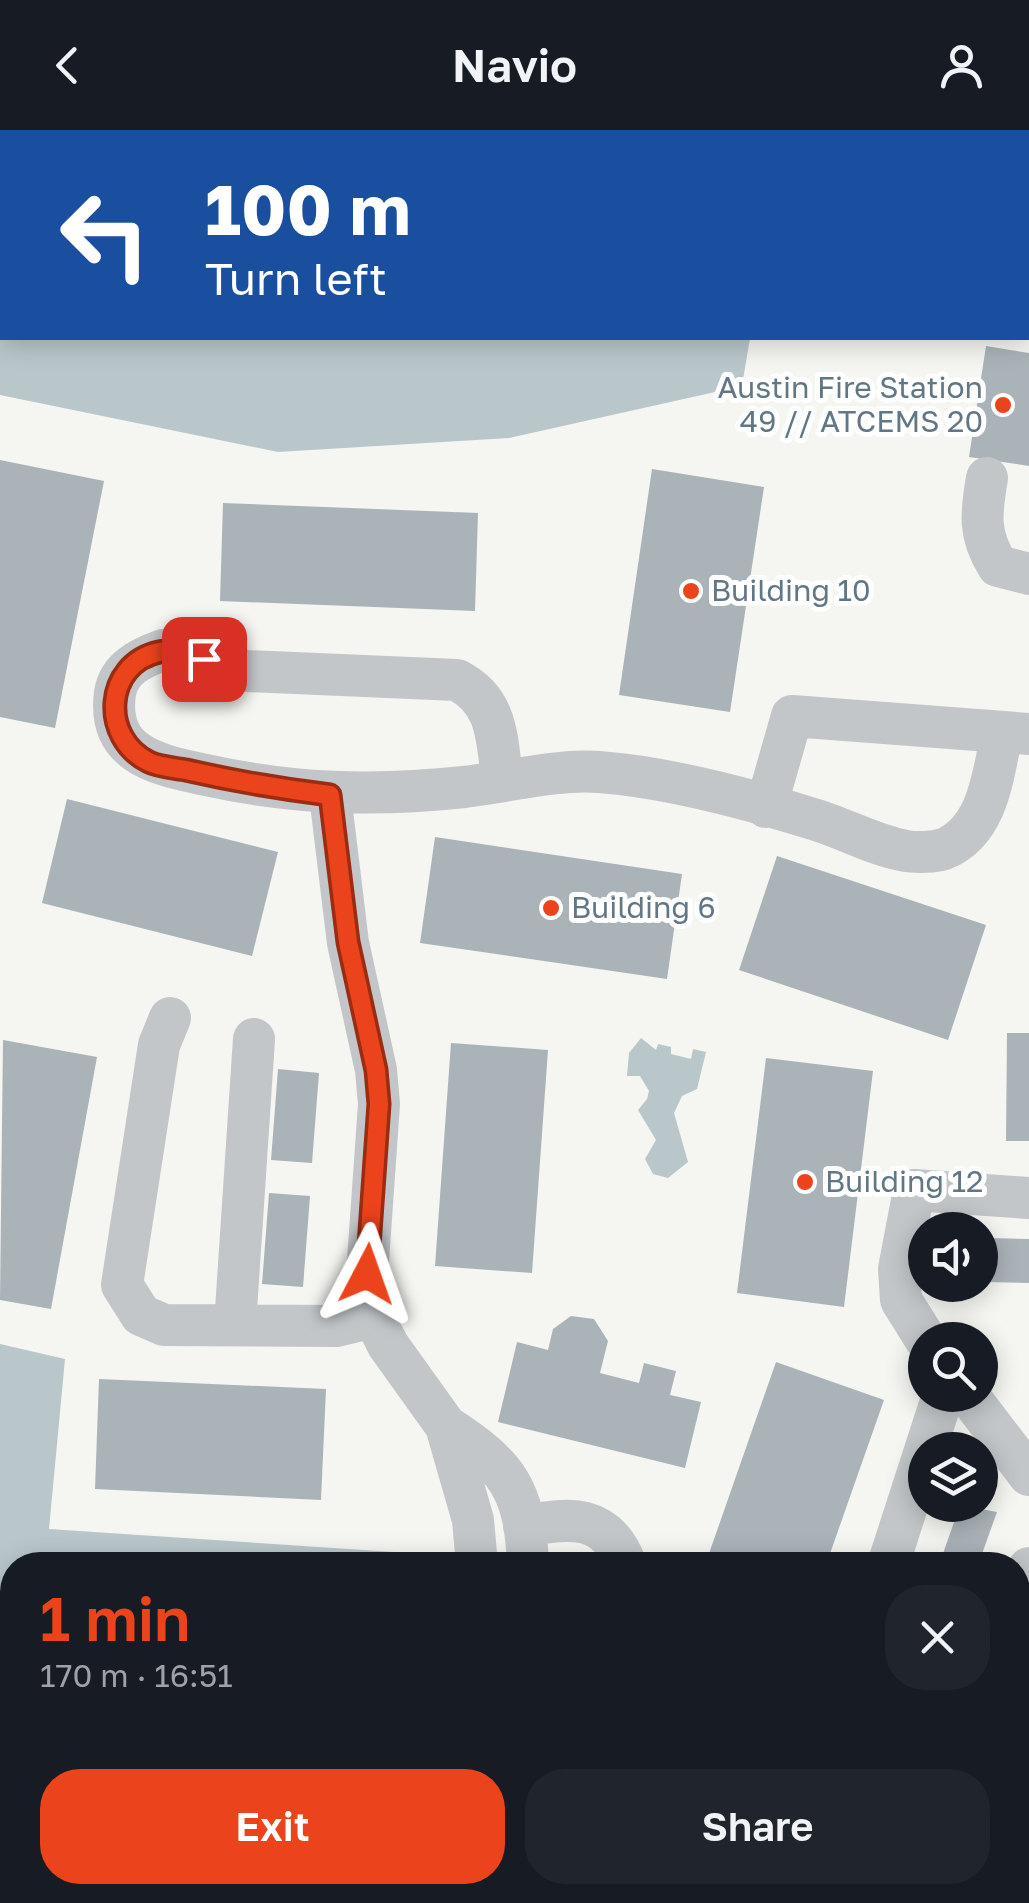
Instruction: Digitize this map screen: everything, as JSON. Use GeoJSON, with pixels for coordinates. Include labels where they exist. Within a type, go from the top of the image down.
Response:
{"type":"FeatureCollection","features":[{"type":"Feature","properties":{"kind":"street"},"geometry":{"type":"LineString","coordinates":[[987,478],[980,520],[984,544],[998,566],[1029,574]]}},
{"type":"Feature","properties":{"kind":"street"},"geometry":{"type":"LineString","coordinates":[[502,780],[493,713],[477,690],[457,680],[246,672],[163,650],[126,669],[116,688],[114,715],[128,744],[149,762],[262,787],[330,795],[467,787],[598,772],[811,818],[906,851],[941,850],[966,836],[986,805],[1016,734],[792,716],[766,808]]}},
{"type":"Feature","properties":{"kind":"street"},"geometry":{"type":"LineString","coordinates":[[330,795],[348,942],[378,1087],[367,1274],[374,1318],[388,1345],[446,1426],[473,1520],[475,1552]]}},
{"type":"Feature","properties":{"kind":"street"},"geometry":{"type":"LineString","coordinates":[[170,1018],[159,1045],[122,1284],[140,1315],[164,1325],[235,1326],[336,1326],[374,1318]]}},
{"type":"Feature","properties":{"kind":"street"},"geometry":{"type":"LineString","coordinates":[[235,1326],[254,1039]]}},
{"type":"Feature","properties":{"kind":"street"},"geometry":{"type":"LineString","coordinates":[[915,1322],[901,1300],[899,1270],[914,1190],[1029,1198]]}},
{"type":"Feature","properties":{"kind":"street"},"geometry":{"type":"LineString","coordinates":[[892,1552],[938,1412]]}},
{"type":"Feature","properties":{"kind":"street"},"geometry":{"type":"LineString","coordinates":[[981,1412],[1029,1475]]}},
{"type":"Feature","properties":{"kind":"street"},"geometry":{"type":"LineString","coordinates":[[446,1426],[486,1451],[515,1486],[526,1545],[556,1520],[587,1521],[618,1542],[621,1552]]}},
{"type":"Feature","properties":{"kind":"shaded area"},"geometry":{"type":"Polygon","coordinates":[[[0,340],[750,340],[742,386],[509,438],[278,452],[0,395],[0,340]]]}},
{"type":"Feature","properties":{"kind":"shaded area"},"geometry":{"type":"Polygon","coordinates":[[[641,1038],[656,1050],[658,1044],[671,1047],[671,1054],[691,1059],[693,1049],[706,1052],[697,1089],[682,1096],[674,1113],[688,1162],[668,1178],[653,1174],[645,1159],[656,1140],[638,1110],[649,1091],[640,1076],[627,1076],[629,1053],[641,1038]]]}},
{"type":"Feature","properties":{"kind":"shaded area"},"geometry":{"type":"Polygon","coordinates":[[[0,1344],[65,1359],[49,1529],[394,1552],[0,1552],[0,1344]]]}},
{"type":"Feature","properties":{"kind":"building","name":"Austin Fire Station 49 // ATCEMS 20"},"geometry":{"type":"Polygon","coordinates":[[[986,346],[1029,353],[1029,466],[969,457],[986,346]]]}},
{"type":"Feature","properties":{"kind":"building"},"geometry":{"type":"Polygon","coordinates":[[[0,460],[104,481],[55,728],[0,717],[0,460]]]}},
{"type":"Feature","properties":{"kind":"building","name":"Building 10"},"geometry":{"type":"Polygon","coordinates":[[[652,469],[764,487],[730,712],[619,695],[652,469]]]}},
{"type":"Feature","properties":{"kind":"building"},"geometry":{"type":"Polygon","coordinates":[[[223,503],[478,513],[475,611],[220,601],[223,503]]]}},
{"type":"Feature","properties":{"kind":"building"},"geometry":{"type":"Polygon","coordinates":[[[67,799],[278,852],[252,956],[42,903],[67,799]]]}},
{"type":"Feature","properties":{"kind":"building","name":"Building 6"},"geometry":{"type":"Polygon","coordinates":[[[435,837],[682,874],[667,979],[420,943],[435,837]]]}},
{"type":"Feature","properties":{"kind":"building"},"geometry":{"type":"Polygon","coordinates":[[[777,856],[986,925],[948,1040],[739,970],[777,856]]]}},
{"type":"Feature","properties":{"kind":"building"},"geometry":{"type":"Polygon","coordinates":[[[1007,1033],[1029,1033],[1029,1141],[1006,1141],[1007,1033]]]}},
{"type":"Feature","properties":{"kind":"building"},"geometry":{"type":"Polygon","coordinates":[[[3,1040],[97,1057],[51,1309],[0,1300],[3,1040]]]}},
{"type":"Feature","properties":{"kind":"building"},"geometry":{"type":"Polygon","coordinates":[[[451,1043],[548,1050],[532,1273],[435,1266],[451,1043]]]}},
{"type":"Feature","properties":{"kind":"building","name":"Building 12"},"geometry":{"type":"Polygon","coordinates":[[[766,1058],[873,1071],[844,1307],[737,1293],[766,1058]]]}},
{"type":"Feature","properties":{"kind":"building"},"geometry":{"type":"Polygon","coordinates":[[[278,1069],[319,1073],[312,1163],[271,1160],[278,1069]]]}},
{"type":"Feature","properties":{"kind":"building"},"geometry":{"type":"Polygon","coordinates":[[[269,1193],[310,1196],[303,1287],[262,1284],[269,1193]]]}},
{"type":"Feature","properties":{"kind":"building"},"geometry":{"type":"Polygon","coordinates":[[[998,1238],[1029,1239],[1029,1283],[998,1282],[998,1238]]]}},
{"type":"Feature","properties":{"kind":"building"},"geometry":{"type":"Polygon","coordinates":[[[571,1316],[594,1319],[608,1341],[600,1373],[639,1383],[644,1363],[676,1371],[670,1395],[701,1402],[685,1468],[498,1422],[517,1342],[548,1350],[553,1329],[571,1316]]]}},
{"type":"Feature","properties":{"kind":"building"},"geometry":{"type":"Polygon","coordinates":[[[776,1362],[884,1400],[831,1552],[710,1552],[776,1362]]]}},
{"type":"Feature","properties":{"kind":"building"},"geometry":{"type":"Polygon","coordinates":[[[99,1379],[326,1389],[321,1500],[95,1489],[99,1379]]]}},
{"type":"Feature","properties":{"kind":"building"},"geometry":{"type":"Polygon","coordinates":[[[954,1522],[993,1522],[983,1552],[944,1552],[954,1522]]]}},
{"type":"Feature","properties":{"kind":"place","name":"Austin Fire Station 49 // ATCEMS 20"},"geometry":{"type":"Point","coordinates":[1003,405]}},
{"type":"Feature","properties":{"kind":"place","name":"Building 10"},"geometry":{"type":"Point","coordinates":[691,591]}},
{"type":"Feature","properties":{"kind":"place","name":"Building 6"},"geometry":{"type":"Point","coordinates":[551,908]}},
{"type":"Feature","properties":{"kind":"place","name":"Building 12"},"geometry":{"type":"Point","coordinates":[805,1182]}},
{"type":"Feature","properties":{"kind":"route"},"geometry":{"type":"LineString","coordinates":[[204,659],[163,650],[142,658],[126,669],[116,688],[114,715],[128,744],[149,762],[262,787],[330,795],[348,942],[376,1070],[379,1104],[367,1274]]}}]}
